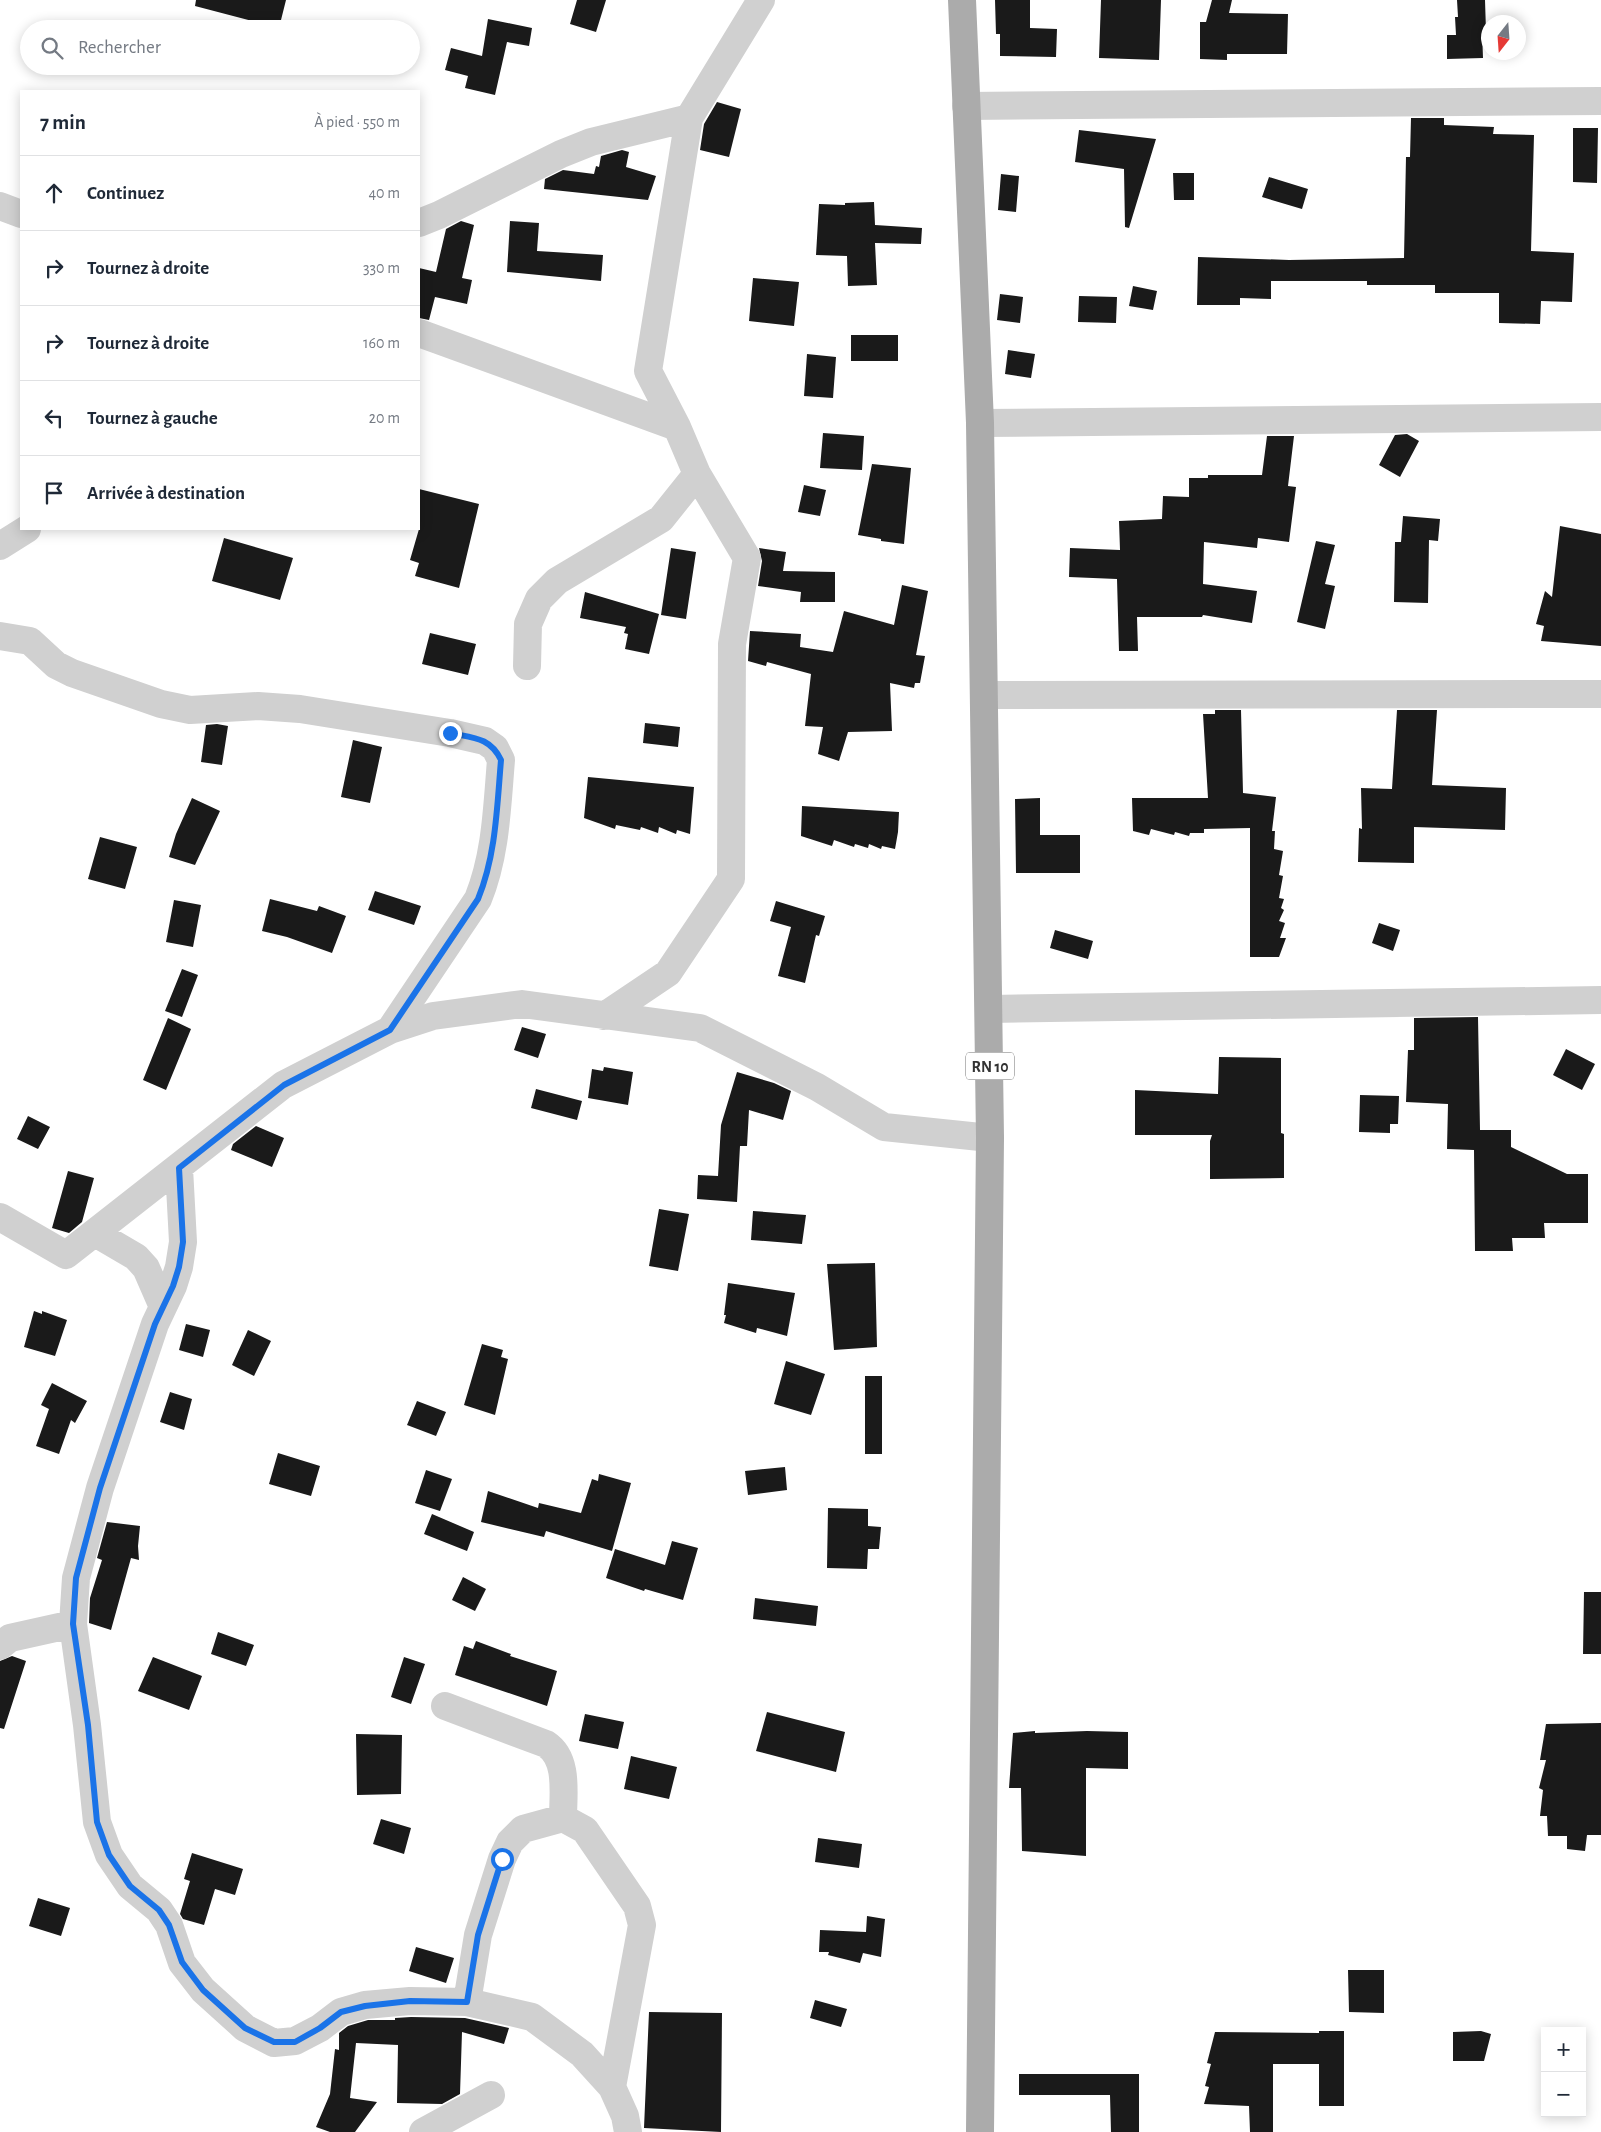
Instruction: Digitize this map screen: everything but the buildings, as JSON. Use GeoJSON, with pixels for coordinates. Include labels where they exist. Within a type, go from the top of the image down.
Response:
{"type":"FeatureCollection","features":[{"type":"Feature","properties":{"kind":"main road","name":"RN 10"},"geometry":{"type":"LineString","coordinates":[[962,0],[980,423],[990,1009],[980,2132]]}},
{"type":"Feature","properties":{"kind":"street"},"geometry":{"type":"LineString","coordinates":[[604,1016],[668,973],[731,879],[732,644],[747,558],[697,474],[678,427],[648,371],[689,118],[761,0]]}},
{"type":"Feature","properties":{"kind":"street"},"geometry":{"type":"LineString","coordinates":[[966,106],[1601,101]]}},
{"type":"Feature","properties":{"kind":"street"},"geometry":{"type":"LineString","coordinates":[[420,223],[561,154],[591,142],[689,118]]}},
{"type":"Feature","properties":{"kind":"street"},"geometry":{"type":"LineString","coordinates":[[0,206],[20,214]]}},
{"type":"Feature","properties":{"kind":"street"},"geometry":{"type":"LineString","coordinates":[[420,333],[678,427]]}},
{"type":"Feature","properties":{"kind":"street"},"geometry":{"type":"LineString","coordinates":[[980,423],[1601,417]]}},
{"type":"Feature","properties":{"kind":"street"},"geometry":{"type":"LineString","coordinates":[[527,666],[528,624],[538,599],[557,581],[661,519],[697,474]]}},
{"type":"Feature","properties":{"kind":"street"},"geometry":{"type":"LineString","coordinates":[[0,546],[24,530]]}},
{"type":"Feature","properties":{"kind":"street"},"geometry":{"type":"LineString","coordinates":[[0,636],[30,641],[56,665],[72,673],[161,704],[190,710],[258,706],[300,709],[450,733],[485,741],[495,748],[501,760],[494,844],[486,880],[478,899],[390,1030]]}},
{"type":"Feature","properties":{"kind":"street"},"geometry":{"type":"LineString","coordinates":[[984,695],[1601,694]]}},
{"type":"Feature","properties":{"kind":"street"},"geometry":{"type":"LineString","coordinates":[[990,1009],[1601,1000]]}},
{"type":"Feature","properties":{"kind":"street"},"geometry":{"type":"LineString","coordinates":[[0,1218],[66,1255],[284,1085],[390,1030],[433,1016],[522,1004],[700,1028],[817,1087],[884,1127],[990,1138]]}},
{"type":"Feature","properties":{"kind":"street"},"geometry":{"type":"LineString","coordinates":[[179,1168],[183,1242],[179,1267],[173,1286],[155,1324],[100,1488],[76,1578],[73,1624],[88,1725],[97,1822],[109,1855],[130,1886],[159,1910],[169,1925],[182,1962],[203,1990],[245,2028],[274,2042],[295,2042],[320,2028],[341,2012],[365,2006],[410,2001],[467,2002],[532,2017],[582,2054],[612,2087],[625,2116],[628,2132]]}},
{"type":"Feature","properties":{"kind":"street"},"geometry":{"type":"LineString","coordinates":[[95,1233],[136,1257],[146,1268],[163,1307]]}},
{"type":"Feature","properties":{"kind":"street"},"geometry":{"type":"LineString","coordinates":[[0,1646],[10,1638],[73,1624]]}},
{"type":"Feature","properties":{"kind":"street"},"geometry":{"type":"LineString","coordinates":[[445,1706],[546,1744],[555,1750],[560,1758],[563,1782],[563,1818]]}},
{"type":"Feature","properties":{"kind":"street"},"geometry":{"type":"LineString","coordinates":[[467,2002],[478,1935],[502,1859],[510,1842],[523,1829],[563,1818],[585,1830],[637,1906],[642,1925],[612,2087]]}},
{"type":"Feature","properties":{"kind":"street"},"geometry":{"type":"LineString","coordinates":[[423,2132],[491,2095]]}},
{"type":"Feature","properties":{"kind":"route"},"geometry":{"type":"LineString","coordinates":[[450,733],[485,741],[495,748],[501,760],[494,844],[486,880],[478,899],[390,1030],[284,1085],[179,1168],[183,1242],[179,1267],[173,1286],[155,1324],[100,1488],[76,1578],[73,1624],[88,1725],[97,1822],[109,1855],[130,1886],[159,1910],[169,1925],[182,1962],[203,1990],[245,2028],[274,2042],[295,2042],[320,2028],[341,2012],[365,2006],[410,2001],[467,2002],[478,1935],[502,1859]]}}]}
